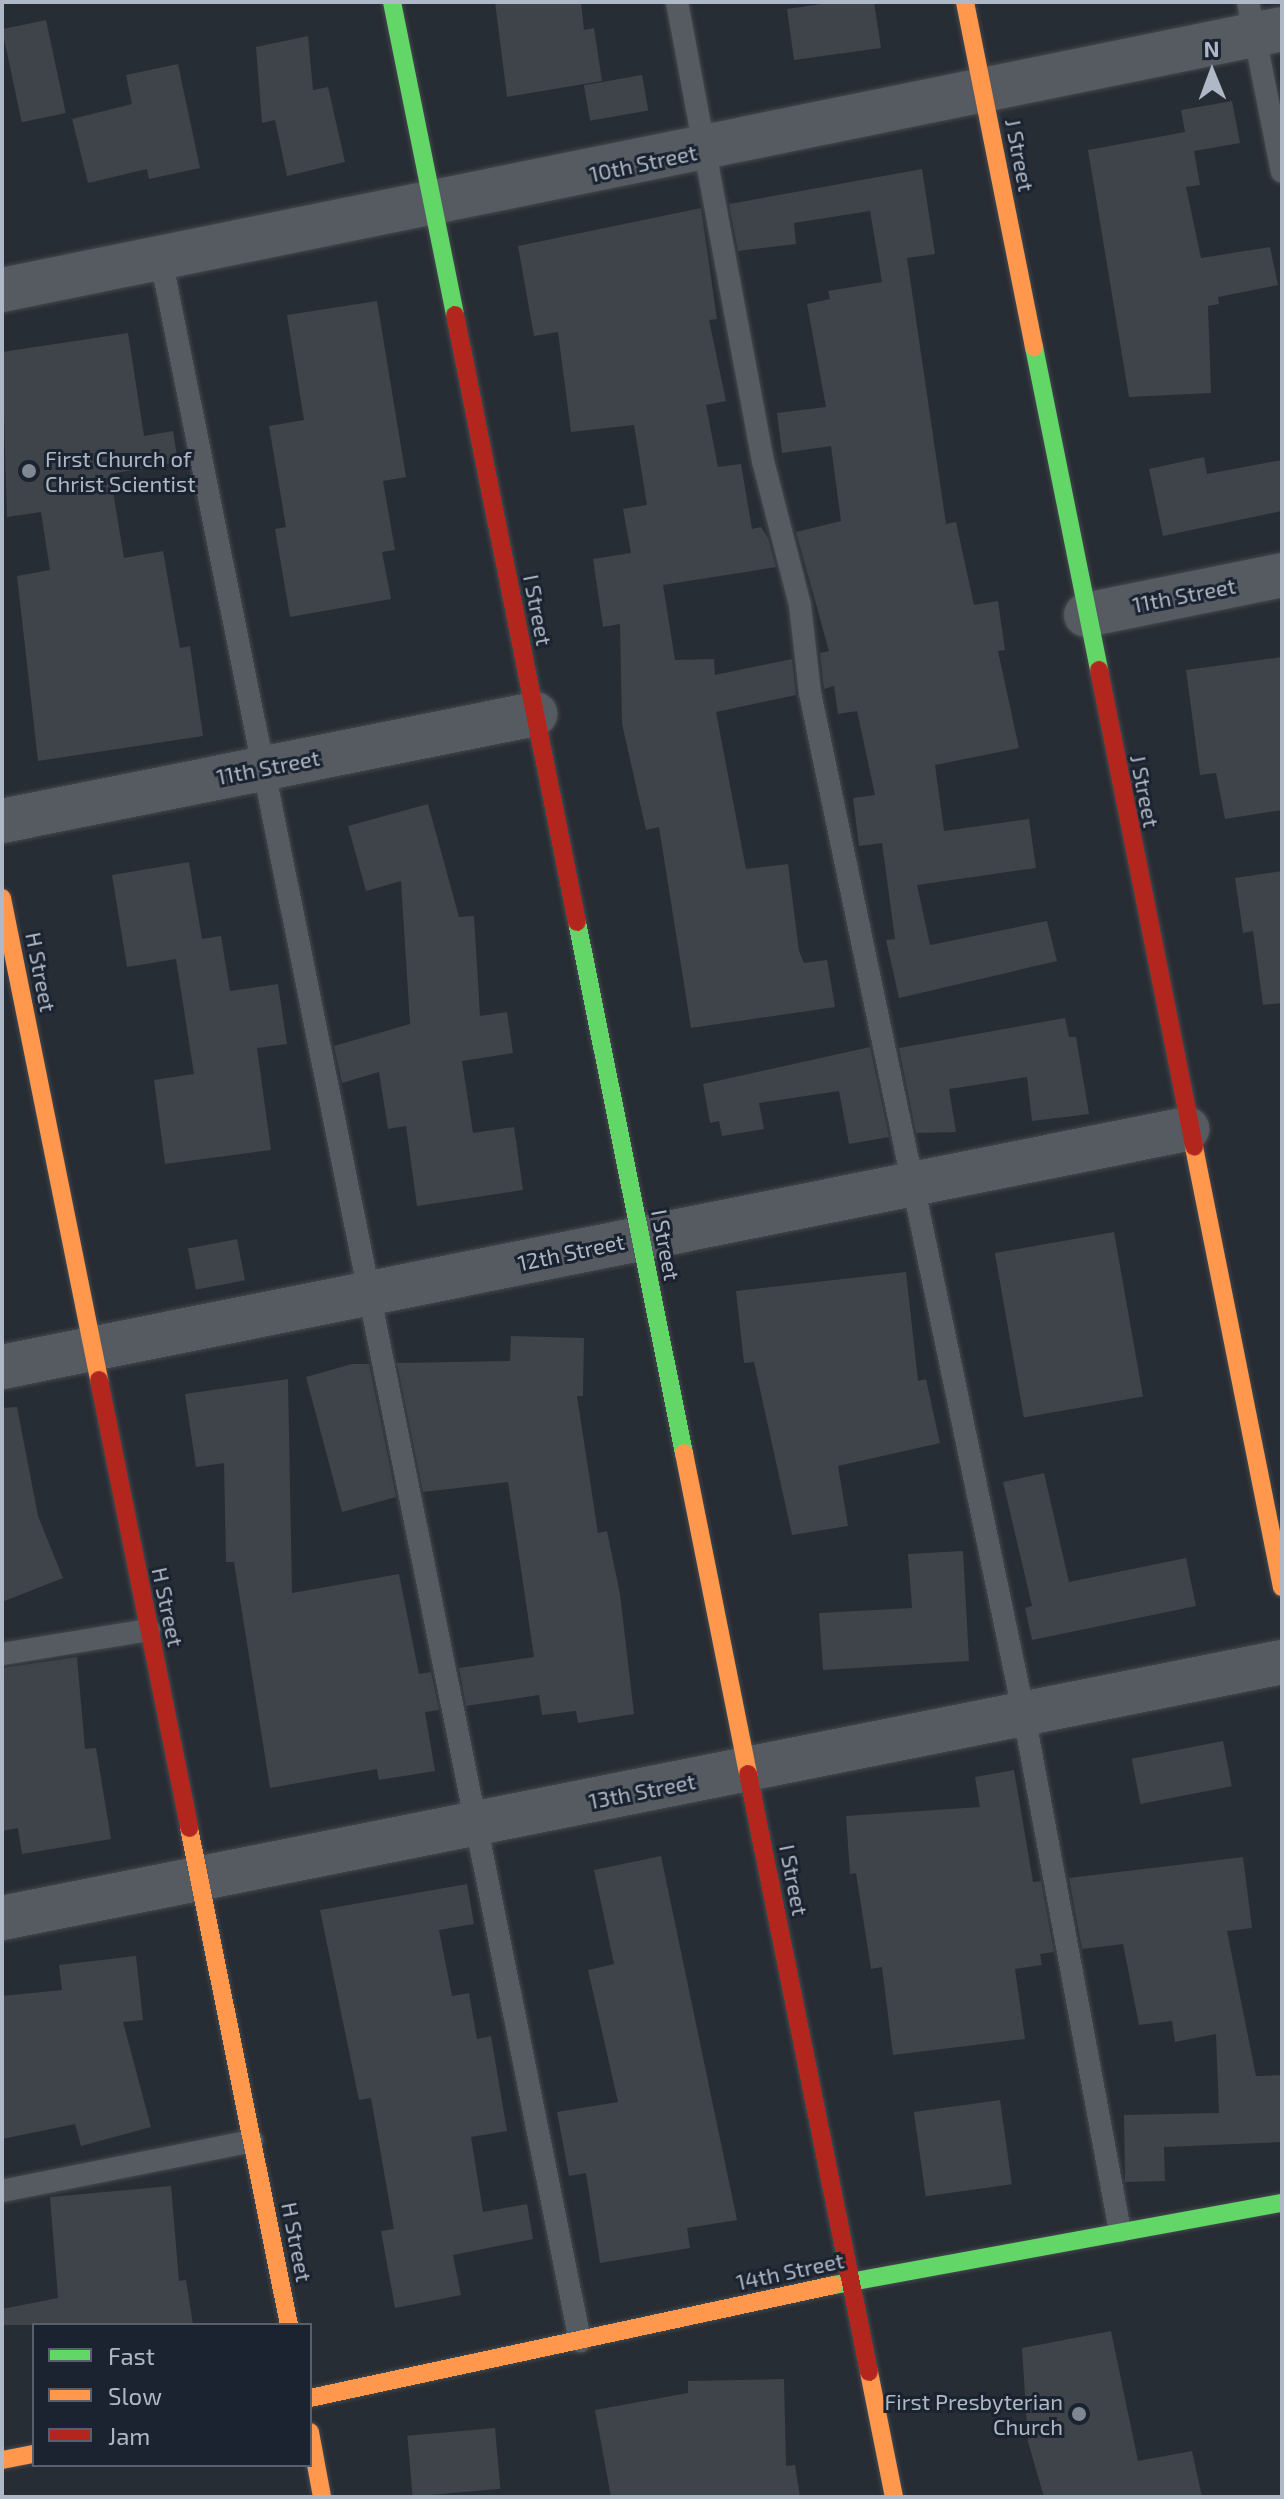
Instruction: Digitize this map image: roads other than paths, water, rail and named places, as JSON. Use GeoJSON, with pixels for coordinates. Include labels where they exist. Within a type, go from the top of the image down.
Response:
{"type":"FeatureCollection","features":[{"type":"Feature","properties":{"kind":"main road","name":"I Street"},"geometry":{"type":"LineString","coordinates":[[392,2],[894,2497]]}},
{"type":"Feature","properties":{"kind":"main road","name":"J Street"},"geometry":{"type":"LineString","coordinates":[[965,2],[1187,1129],[1282,1587]]}},
{"type":"Feature","properties":{"kind":"main road","name":"H Street"},"geometry":{"type":"LineString","coordinates":[[2,898],[90,1348],[289,2323]]}},
{"type":"Feature","properties":{"kind":"main road","name":"14th Street"},"geometry":{"type":"LineString","coordinates":[[312,2398],[850,2282],[1282,2203]]}},
{"type":"Feature","properties":{"kind":"main road"},"geometry":{"type":"LineString","coordinates":[[312,2443],[322,2497]]}},
{"type":"Feature","properties":{"kind":"main road"},"geometry":{"type":"LineString","coordinates":[[2,2460],[32,2454]]}},
{"type":"Feature","properties":{"kind":"street","name":"10th Street"},"geometry":{"type":"LineString","coordinates":[[2,290],[984,95],[1261,22]]}},
{"type":"Feature","properties":{"kind":"street","name":"11th Street"},"geometry":{"type":"LineString","coordinates":[[1086,615],[1282,575]]}},
{"type":"Feature","properties":{"kind":"street","name":"11th Street"},"geometry":{"type":"LineString","coordinates":[[2,821],[535,714]]}},
{"type":"Feature","properties":{"kind":"street","name":"12th Street"},"geometry":{"type":"LineString","coordinates":[[2,1367],[1187,1129]]}},
{"type":"Feature","properties":{"kind":"street","name":"13th Street"},"geometry":{"type":"LineString","coordinates":[[2,1918],[197,1876],[748,1770],[1282,1662]]}},
{"type":"Feature","properties":{"kind":"lane"},"geometry":{"type":"LineString","coordinates":[[677,2],[709,149],[763,461],[800,605],[810,693],[901,1142],[917,1181],[1024,1715],[1120,2231]]}},
{"type":"Feature","properties":{"kind":"lane"},"geometry":{"type":"LineString","coordinates":[[1261,22],[1282,172]]}},
{"type":"Feature","properties":{"kind":"lane"},"geometry":{"type":"LineString","coordinates":[[161,259],[260,768],[580,2341]]}},
{"type":"Feature","properties":{"kind":"lane"},"geometry":{"type":"LineString","coordinates":[[2,1654],[149,1630]]}},
{"type":"Feature","properties":{"kind":"lane"},"geometry":{"type":"LineString","coordinates":[[2,2191],[252,2141]]}},
{"type":"Feature","properties":{"kind":"place","name":"First Church of Christ Scientist"},"geometry":{"type":"Point","coordinates":[29,471]}},
{"type":"Feature","properties":{"kind":"place","name":"First Presbyterian Church"},"geometry":{"type":"Point","coordinates":[1079,2414]}}]}
